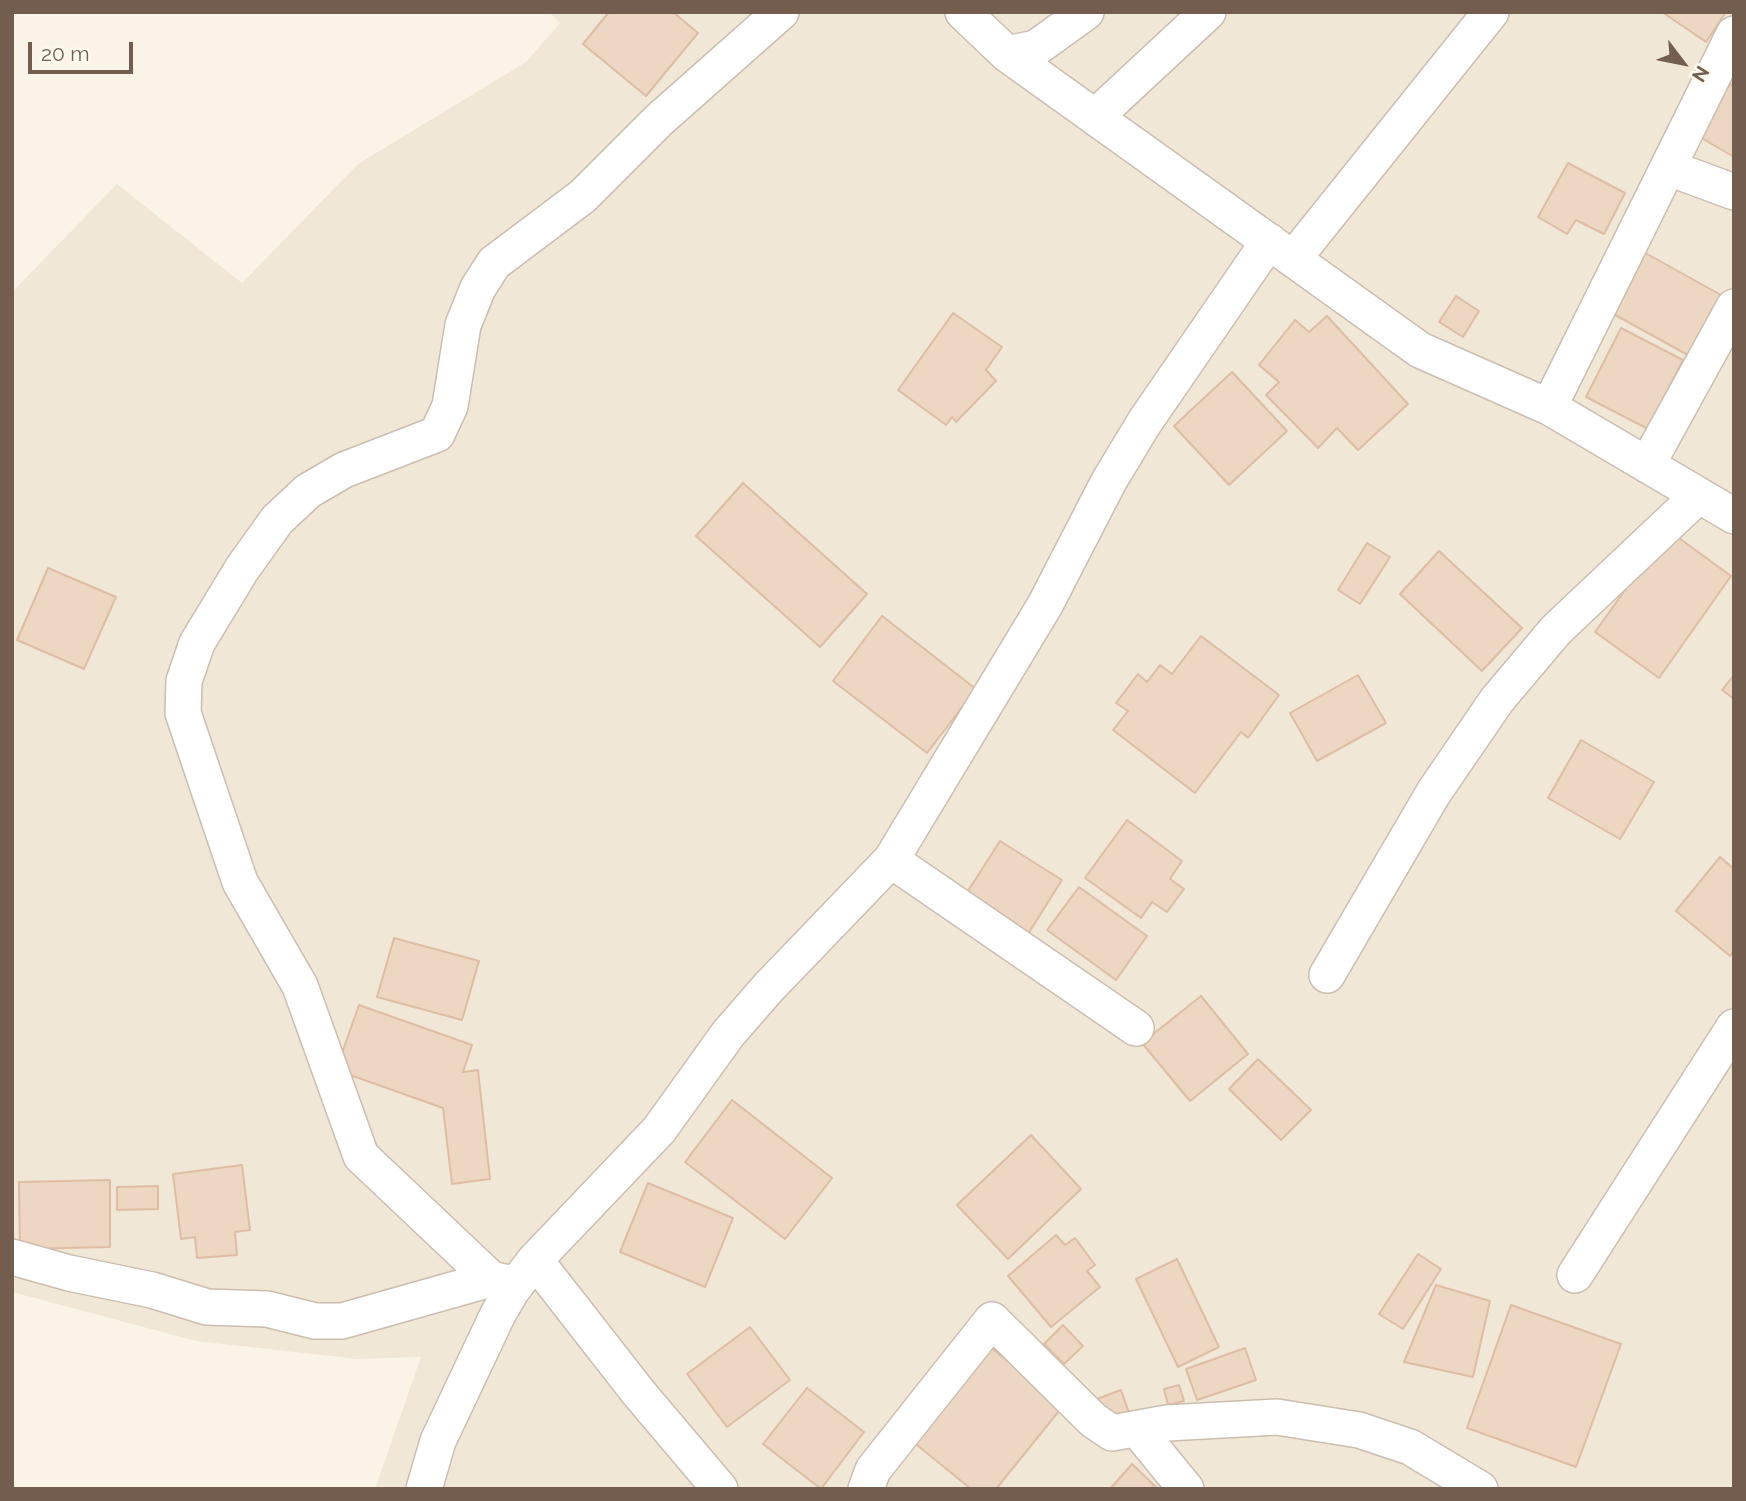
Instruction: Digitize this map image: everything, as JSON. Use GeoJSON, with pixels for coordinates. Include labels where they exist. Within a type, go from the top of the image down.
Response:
{"type":"FeatureCollection","features":[{"type":"Feature","properties":{"kind":"street"},"geometry":{"type":"LineString","coordinates":[[720,1489],[638,1392],[514,1275],[362,1156],[300,986],[240,882],[183,713],[184,681],[197,643],[242,569],[277,520],[308,491],[344,470],[437,434],[450,406],[463,325],[478,288],[494,263],[583,196],[659,120],[781,12]]}},
{"type":"Feature","properties":{"kind":"street"},"geometry":{"type":"LineString","coordinates":[[963,12],[1007,54],[1420,350],[1549,407],[1734,516]]}},
{"type":"Feature","properties":{"kind":"street"},"geometry":{"type":"LineString","coordinates":[[1007,54],[1036,48],[1086,12]]}},
{"type":"Feature","properties":{"kind":"street"},"geometry":{"type":"LineString","coordinates":[[1095,117],[1208,12]]}},
{"type":"Feature","properties":{"kind":"street"},"geometry":{"type":"LineString","coordinates":[[424,1489],[439,1441],[514,1275],[659,1129],[728,1034],[768,988],[891,860],[1045,606],[1116,470],[1281,250],[1491,12]]}},
{"type":"Feature","properties":{"kind":"street"},"geometry":{"type":"LineString","coordinates":[[1549,407],[1734,34]]}},
{"type":"Feature","properties":{"kind":"street"},"geometry":{"type":"LineString","coordinates":[[1669,169],[1734,192]]}},
{"type":"Feature","properties":{"kind":"street"},"geometry":{"type":"LineString","coordinates":[[1647,465],[1734,307]]}},
{"type":"Feature","properties":{"kind":"street"},"geometry":{"type":"LineString","coordinates":[[1327,975],[1434,792],[1497,699],[1556,629],[1698,496]]}},
{"type":"Feature","properties":{"kind":"street"},"geometry":{"type":"LineString","coordinates":[[891,860],[1136,1028]]}},
{"type":"Feature","properties":{"kind":"street"},"geometry":{"type":"LineString","coordinates":[[1575,1276],[1734,1027]]}},
{"type":"Feature","properties":{"kind":"street"},"geometry":{"type":"LineString","coordinates":[[12,1257],[69,1273],[152,1290],[208,1307],[267,1310],[315,1321],[342,1321],[514,1275]]}},
{"type":"Feature","properties":{"kind":"street"},"geometry":{"type":"LineString","coordinates":[[866,1489],[873,1470],[992,1320],[1093,1420],[1112,1433],[1167,1423],[1277,1417],[1359,1430],[1410,1447],[1480,1489]]}},
{"type":"Feature","properties":{"kind":"street"},"geometry":{"type":"LineString","coordinates":[[1137,1429],[1186,1489]]}},
{"type":"Feature","properties":{"kind":"shaded area"},"geometry":{"type":"Polygon","coordinates":[[[549,12],[1734,12],[1734,1489],[375,1489],[421,1357],[357,1359],[196,1341],[12,1292],[12,292],[117,184],[242,283],[358,164],[526,62],[560,23],[549,12]]]}},
{"type":"Feature","properties":{"kind":"building"},"geometry":{"type":"Polygon","coordinates":[[[609,12],[673,12],[698,33],[646,96],[583,44],[609,12]]]}},
{"type":"Feature","properties":{"kind":"building"},"geometry":{"type":"Polygon","coordinates":[[[1662,12],[1726,12],[1706,42],[1662,12]]]}},
{"type":"Feature","properties":{"kind":"building"},"geometry":{"type":"Polygon","coordinates":[[[1730,84],[1734,86],[1734,157],[1698,136],[1730,84]]]}},
{"type":"Feature","properties":{"kind":"building"},"geometry":{"type":"Polygon","coordinates":[[[1568,163],[1625,193],[1604,234],[1576,220],[1567,234],[1538,217],[1568,163]]]}},
{"type":"Feature","properties":{"kind":"building"},"geometry":{"type":"Polygon","coordinates":[[[1640,250],[1721,295],[1688,355],[1606,310],[1640,250]]]}},
{"type":"Feature","properties":{"kind":"building"},"geometry":{"type":"Polygon","coordinates":[[[1456,296],[1479,311],[1463,337],[1439,322],[1456,296]]]}},
{"type":"Feature","properties":{"kind":"building"},"geometry":{"type":"Polygon","coordinates":[[[953,313],[1002,347],[986,370],[996,381],[956,422],[952,417],[946,425],[898,390],[953,313]]]}},
{"type":"Feature","properties":{"kind":"building"},"geometry":{"type":"Polygon","coordinates":[[[1327,316],[1408,404],[1358,450],[1337,428],[1318,448],[1266,395],[1279,382],[1259,365],[1295,320],[1309,332],[1327,316]]]}},
{"type":"Feature","properties":{"kind":"building"},"geometry":{"type":"Polygon","coordinates":[[[1621,328],[1683,360],[1648,429],[1586,397],[1621,328]]]}},
{"type":"Feature","properties":{"kind":"building"},"geometry":{"type":"Polygon","coordinates":[[[1232,372],[1287,431],[1229,485],[1174,426],[1232,372]]]}},
{"type":"Feature","properties":{"kind":"building"},"geometry":{"type":"Polygon","coordinates":[[[743,483],[867,594],[820,647],[696,536],[743,483]]]}},
{"type":"Feature","properties":{"kind":"building"},"geometry":{"type":"Polygon","coordinates":[[[1668,530],[1731,576],[1659,678],[1595,632],[1668,530]]]}},
{"type":"Feature","properties":{"kind":"building"},"geometry":{"type":"Polygon","coordinates":[[[1367,543],[1390,557],[1360,604],[1338,590],[1367,543]]]}},
{"type":"Feature","properties":{"kind":"building"},"geometry":{"type":"Polygon","coordinates":[[[1439,551],[1522,628],[1482,671],[1400,594],[1439,551]]]}},
{"type":"Feature","properties":{"kind":"building"},"geometry":{"type":"Polygon","coordinates":[[[48,568],[116,597],[84,669],[17,640],[48,568]]]}},
{"type":"Feature","properties":{"kind":"building"},"geometry":{"type":"Polygon","coordinates":[[[882,616],[976,689],[927,753],[833,681],[882,616]]]}},
{"type":"Feature","properties":{"kind":"building"},"geometry":{"type":"Polygon","coordinates":[[[1201,636],[1279,695],[1248,738],[1241,732],[1195,793],[1113,730],[1128,711],[1116,703],[1138,674],[1147,682],[1160,665],[1172,674],[1201,636]]]}},
{"type":"Feature","properties":{"kind":"building"},"geometry":{"type":"Polygon","coordinates":[[[1358,675],[1386,723],[1317,761],[1290,713],[1358,675]]]}},
{"type":"Feature","properties":{"kind":"building"},"geometry":{"type":"Polygon","coordinates":[[[1734,675],[1734,699],[1722,690],[1734,675]]]}},
{"type":"Feature","properties":{"kind":"building"},"geometry":{"type":"Polygon","coordinates":[[[1581,740],[1654,782],[1620,839],[1548,798],[1581,740]]]}},
{"type":"Feature","properties":{"kind":"building"},"geometry":{"type":"Polygon","coordinates":[[[1127,820],[1182,861],[1170,879],[1184,889],[1167,912],[1152,902],[1141,918],[1085,878],[1127,820]]]}},
{"type":"Feature","properties":{"kind":"building"},"geometry":{"type":"Polygon","coordinates":[[[1000,841],[1062,880],[1028,934],[966,894],[1000,841]]]}},
{"type":"Feature","properties":{"kind":"building"},"geometry":{"type":"Polygon","coordinates":[[[1720,857],[1734,869],[1734,951],[1730,956],[1676,911],[1720,857]]]}},
{"type":"Feature","properties":{"kind":"building"},"geometry":{"type":"Polygon","coordinates":[[[1079,887],[1147,936],[1116,980],[1047,930],[1079,887]]]}},
{"type":"Feature","properties":{"kind":"building"},"geometry":{"type":"Polygon","coordinates":[[[394,938],[479,961],[462,1020],[377,997],[394,938]]]}},
{"type":"Feature","properties":{"kind":"building"},"geometry":{"type":"Polygon","coordinates":[[[1201,996],[1248,1054],[1190,1101],[1142,1043],[1201,996]]]}},
{"type":"Feature","properties":{"kind":"building"},"geometry":{"type":"Polygon","coordinates":[[[359,1005],[472,1045],[463,1072],[478,1070],[490,1179],[452,1184],[443,1108],[336,1070],[359,1005]]]}},
{"type":"Feature","properties":{"kind":"building"},"geometry":{"type":"Polygon","coordinates":[[[1258,1059],[1311,1110],[1281,1140],[1229,1089],[1258,1059]]]}},
{"type":"Feature","properties":{"kind":"building"},"geometry":{"type":"Polygon","coordinates":[[[732,1100],[832,1178],[785,1239],[685,1162],[732,1100]]]}},
{"type":"Feature","properties":{"kind":"building"},"geometry":{"type":"Polygon","coordinates":[[[1031,1135],[1081,1189],[1008,1259],[957,1205],[1031,1135]]]}},
{"type":"Feature","properties":{"kind":"building"},"geometry":{"type":"Polygon","coordinates":[[[242,1165],[250,1230],[235,1232],[237,1255],[197,1258],[195,1237],[181,1239],[173,1174],[242,1165]]]}},
{"type":"Feature","properties":{"kind":"building"},"geometry":{"type":"Polygon","coordinates":[[[110,1180],[110,1247],[20,1249],[19,1182],[110,1180]]]}},
{"type":"Feature","properties":{"kind":"building"},"geometry":{"type":"Polygon","coordinates":[[[648,1183],[733,1218],[705,1287],[620,1252],[648,1183]]]}},
{"type":"Feature","properties":{"kind":"building"},"geometry":{"type":"Polygon","coordinates":[[[158,1186],[158,1209],[117,1210],[117,1187],[158,1186]]]}},
{"type":"Feature","properties":{"kind":"building"},"geometry":{"type":"Polygon","coordinates":[[[1056,1235],[1065,1245],[1075,1238],[1095,1265],[1087,1271],[1100,1287],[1051,1327],[1008,1276],[1056,1235]]]}},
{"type":"Feature","properties":{"kind":"building"},"geometry":{"type":"Polygon","coordinates":[[[1418,1254],[1441,1269],[1403,1329],[1379,1314],[1418,1254]]]}},
{"type":"Feature","properties":{"kind":"building"},"geometry":{"type":"Polygon","coordinates":[[[1177,1259],[1219,1347],[1178,1367],[1136,1279],[1177,1259]]]}},
{"type":"Feature","properties":{"kind":"building"},"geometry":{"type":"Polygon","coordinates":[[[1436,1285],[1490,1301],[1473,1377],[1404,1362],[1436,1285]]]}},
{"type":"Feature","properties":{"kind":"building"},"geometry":{"type":"Polygon","coordinates":[[[1511,1305],[1621,1344],[1576,1467],[1467,1428],[1511,1305]]]}},
{"type":"Feature","properties":{"kind":"building"},"geometry":{"type":"Polygon","coordinates":[[[1063,1325],[1083,1346],[1064,1364],[1044,1344],[1063,1325]]]}},
{"type":"Feature","properties":{"kind":"building"},"geometry":{"type":"Polygon","coordinates":[[[750,1327],[790,1380],[727,1427],[687,1374],[750,1327]]]}},
{"type":"Feature","properties":{"kind":"building"},"geometry":{"type":"Polygon","coordinates":[[[989,1346],[1063,1406],[996,1489],[971,1489],[912,1441],[989,1346]]]}},
{"type":"Feature","properties":{"kind":"building"},"geometry":{"type":"Polygon","coordinates":[[[1245,1348],[1256,1380],[1197,1400],[1186,1369],[1245,1348]]]}},
{"type":"Feature","properties":{"kind":"building"},"geometry":{"type":"Polygon","coordinates":[[[1179,1385],[1184,1401],[1168,1405],[1164,1389],[1179,1385]]]}},
{"type":"Feature","properties":{"kind":"building"},"geometry":{"type":"Polygon","coordinates":[[[807,1388],[864,1432],[821,1489],[763,1444],[807,1388]]]}},
{"type":"Feature","properties":{"kind":"building"},"geometry":{"type":"Polygon","coordinates":[[[1121,1390],[1129,1413],[1106,1423],[1097,1399],[1121,1390]]]}},
{"type":"Feature","properties":{"kind":"building"},"geometry":{"type":"Polygon","coordinates":[[[1132,1464],[1158,1489],[1110,1489],[1132,1464]]]}}]}
